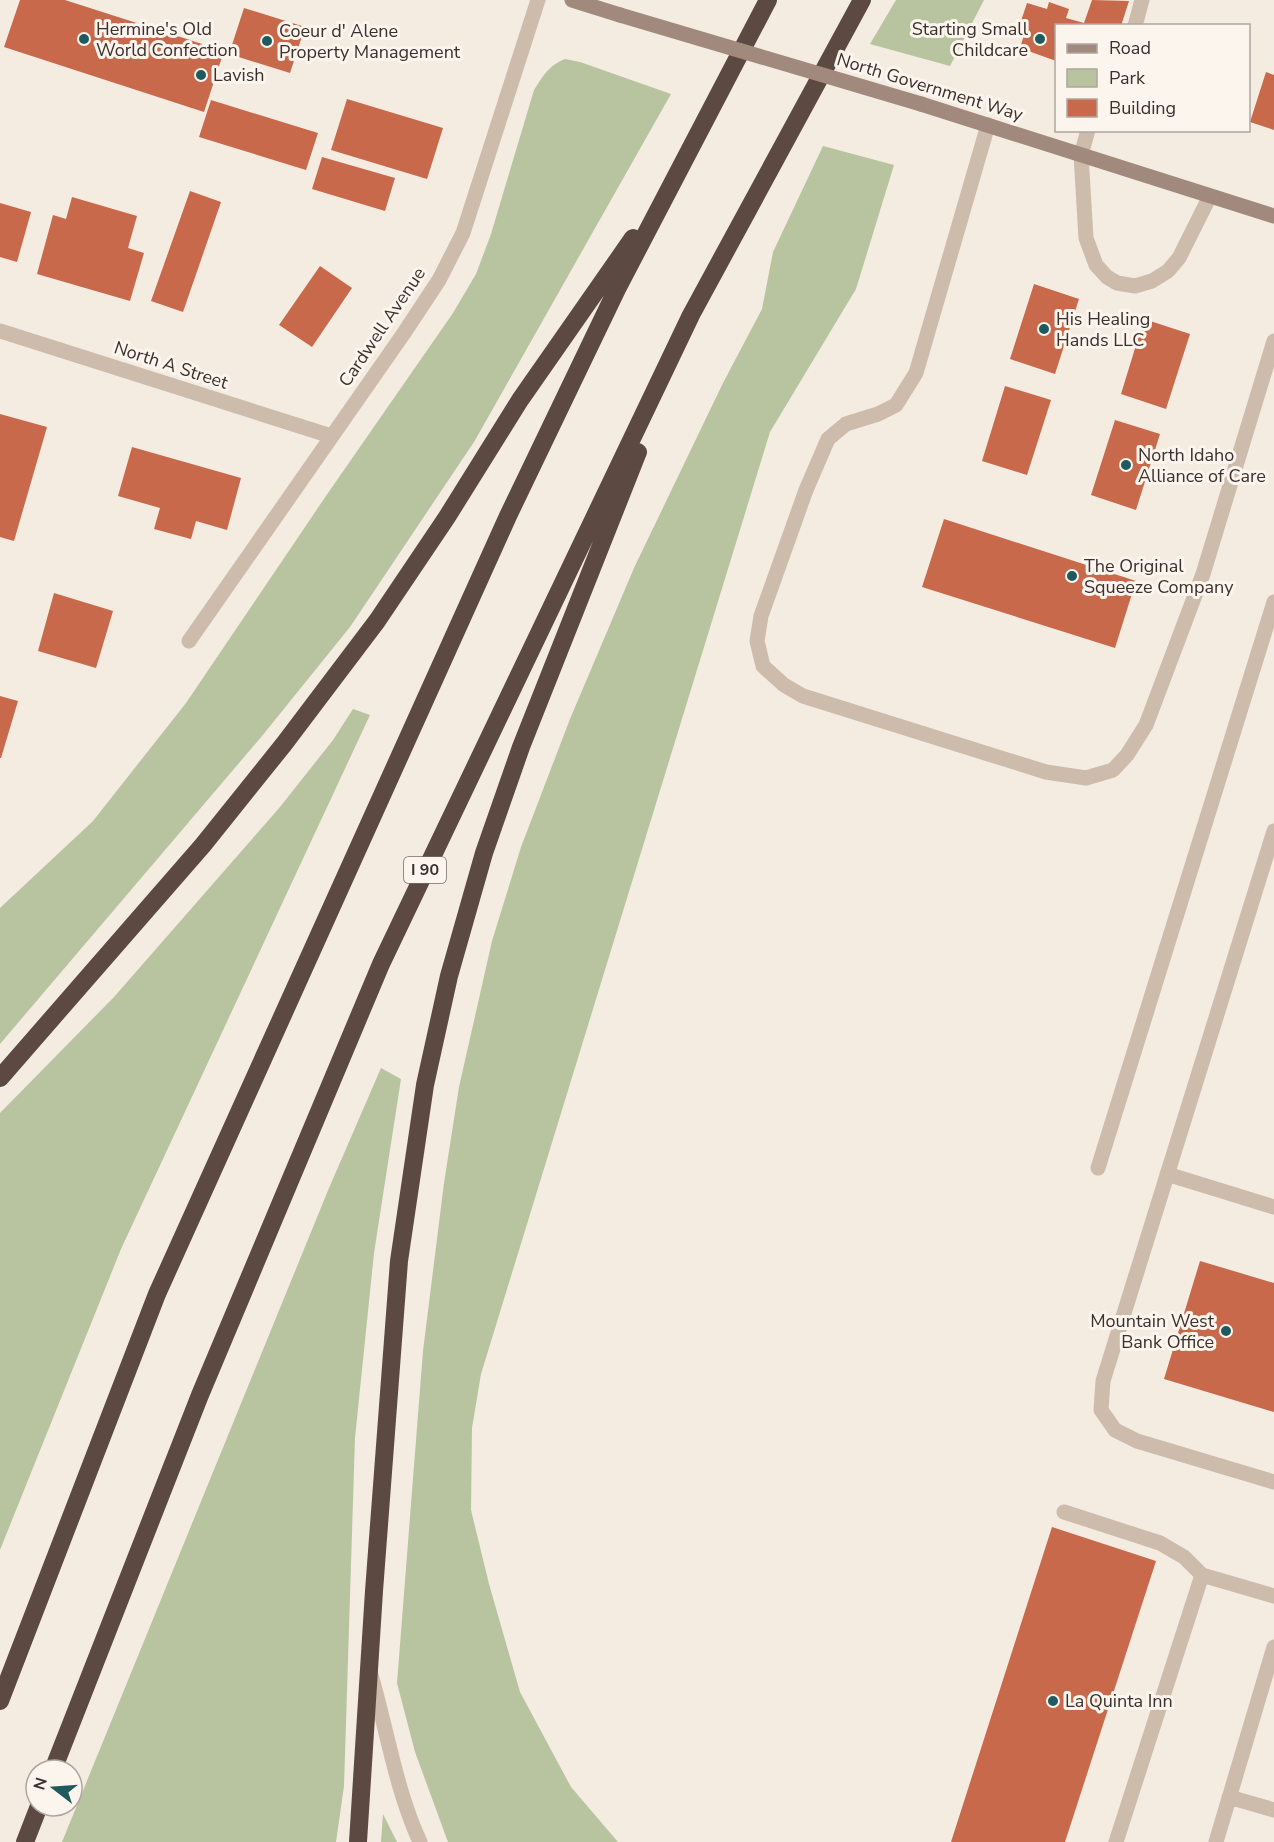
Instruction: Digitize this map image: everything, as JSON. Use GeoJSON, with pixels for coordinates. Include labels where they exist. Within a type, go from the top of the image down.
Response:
{"type":"FeatureCollection","features":[{"type":"Feature","properties":{"kind":"highway"},"geometry":{"type":"LineString","coordinates":[[0,1701],[162,1283],[508,516],[617,289],[768,0]]}},
{"type":"Feature","properties":{"kind":"highway","name":"I 90"},"geometry":{"type":"LineString","coordinates":[[58,1758],[200,1395],[381,964],[691,315],[862,0]]}},
{"type":"Feature","properties":{"kind":"highway"},"geometry":{"type":"LineString","coordinates":[[0,1078],[203,845],[313,706],[376,621],[447,517],[520,400],[673,180]]}},
{"type":"Feature","properties":{"kind":"highway","name":"I 90"},"geometry":{"type":"LineString","coordinates":[[358,1842],[399,1261],[425,1085],[449,976],[484,853],[521,747],[691,315]]}},
{"type":"Feature","properties":{"kind":"highway"},"geometry":{"type":"LineString","coordinates":[[25,1842],[34,1818]]}},
{"type":"Feature","properties":{"kind":"main road","name":"North Government Way"},"geometry":{"type":"LineString","coordinates":[[572,0],[921,104],[1274,216]]}},
{"type":"Feature","properties":{"kind":"street","name":"Cardwell Avenue"},"geometry":{"type":"LineString","coordinates":[[189,641],[439,280],[464,233],[538,0]]}},
{"type":"Feature","properties":{"kind":"street"},"geometry":{"type":"LineString","coordinates":[[1136,24],[1142,0]]}},
{"type":"Feature","properties":{"kind":"street"},"geometry":{"type":"LineString","coordinates":[[988,125],[916,373],[896,405],[878,414],[846,424],[828,439],[806,490],[760,616],[757,641],[763,666],[784,686],[803,696],[1046,772],[1086,778],[1113,770],[1127,755],[1146,725],[1203,574],[1274,341]]}},
{"type":"Feature","properties":{"kind":"street"},"geometry":{"type":"LineString","coordinates":[[1087,132],[1081,154],[1086,238],[1096,265],[1107,277],[1117,283],[1135,286],[1152,281],[1168,271],[1179,258],[1210,196]]}},
{"type":"Feature","properties":{"kind":"street","name":"North A Street"},"geometry":{"type":"LineString","coordinates":[[0,331],[331,436]]}},
{"type":"Feature","properties":{"kind":"street"},"geometry":{"type":"LineString","coordinates":[[1098,1168],[1274,602]]}},
{"type":"Feature","properties":{"kind":"street"},"geometry":{"type":"LineString","coordinates":[[1274,831],[1103,1382],[1101,1410],[1115,1430],[1137,1441],[1274,1482]]}},
{"type":"Feature","properties":{"kind":"street"},"geometry":{"type":"LineString","coordinates":[[1167,1174],[1274,1207]]}},
{"type":"Feature","properties":{"kind":"street"},"geometry":{"type":"LineString","coordinates":[[1064,1512],[1160,1543],[1184,1557],[1202,1575],[1274,1596]]}},
{"type":"Feature","properties":{"kind":"street"},"geometry":{"type":"LineString","coordinates":[[1116,1842],[1202,1575]]}},
{"type":"Feature","properties":{"kind":"street"},"geometry":{"type":"LineString","coordinates":[[1216,1842],[1274,1647]]}},
{"type":"Feature","properties":{"kind":"street"},"geometry":{"type":"LineString","coordinates":[[370,1669],[399,1781],[420,1842]]}},
{"type":"Feature","properties":{"kind":"street"},"geometry":{"type":"LineString","coordinates":[[1229,1797],[1274,1810]]}},
{"type":"Feature","properties":{"kind":"green space"},"geometry":{"type":"Polygon","coordinates":[[[896,0],[984,0],[950,66],[870,44],[896,0]]]}},
{"type":"Feature","properties":{"kind":"green space"},"geometry":{"type":"Polygon","coordinates":[[[565,59],[580,62],[671,94],[474,442],[350,627],[262,736],[0,1044],[0,908],[93,821],[186,703],[453,313],[476,274],[491,234],[534,90],[551,68],[565,59]]]}},
{"type":"Feature","properties":{"kind":"green space"},"geometry":{"type":"Polygon","coordinates":[[[823,146],[894,165],[856,289],[770,432],[481,1374],[472,1428],[471,1510],[489,1584],[520,1692],[571,1787],[618,1842],[448,1842],[415,1752],[397,1683],[423,1351],[444,1183],[459,1087],[492,941],[521,847],[570,719],[634,568],[723,383],[762,309],[773,252],[823,146]]]}},
{"type":"Feature","properties":{"kind":"green space"},"geometry":{"type":"Polygon","coordinates":[[[353,709],[370,715],[121,1249],[0,1550],[0,1113],[114,997],[280,807],[333,740],[353,709]]]}},
{"type":"Feature","properties":{"kind":"green space"},"geometry":{"type":"Polygon","coordinates":[[[381,1068],[401,1079],[374,1253],[355,1438],[344,1786],[336,1842],[62,1842],[72,1818],[84,1818],[84,1788],[329,1188],[381,1068]]]}},
{"type":"Feature","properties":{"kind":"green space"},"geometry":{"type":"Polygon","coordinates":[[[383,1814],[397,1842],[381,1842],[383,1814]]]}},
{"type":"Feature","properties":{"kind":"building"},"geometry":{"type":"Polygon","coordinates":[[[20,0],[65,0],[224,51],[204,112],[4,47],[20,0]]]}},
{"type":"Feature","properties":{"kind":"building","name":"Starting Small Childcare"},"geometry":{"type":"Polygon","coordinates":[[[1092,0],[1129,1],[1122,24],[1055,24],[1055,61],[1020,48],[1026,29],[1019,27],[1027,3],[1047,9],[1049,2],[1069,9],[1066,18],[1084,23],[1092,0]]]}},
{"type":"Feature","properties":{"kind":"building","name":"Coeur d' Alene Property Management"},"geometry":{"type":"Polygon","coordinates":[[[244,8],[305,27],[290,73],[229,54],[244,8]]]}},
{"type":"Feature","properties":{"kind":"building"},"geometry":{"type":"Polygon","coordinates":[[[1266,72],[1274,75],[1274,130],[1250,122],[1266,72]]]}},
{"type":"Feature","properties":{"kind":"building"},"geometry":{"type":"Polygon","coordinates":[[[347,99],[443,128],[427,179],[331,150],[347,99]]]}},
{"type":"Feature","properties":{"kind":"building"},"geometry":{"type":"Polygon","coordinates":[[[211,100],[318,133],[306,170],[199,137],[211,100]]]}},
{"type":"Feature","properties":{"kind":"building"},"geometry":{"type":"Polygon","coordinates":[[[322,157],[395,178],[385,211],[312,189],[322,157]]]}},
{"type":"Feature","properties":{"kind":"building"},"geometry":{"type":"Polygon","coordinates":[[[190,191],[221,202],[183,312],[151,301],[190,191]]]}},
{"type":"Feature","properties":{"kind":"building"},"geometry":{"type":"Polygon","coordinates":[[[72,197],[137,216],[128,248],[144,253],[130,301],[37,274],[53,215],[66,219],[72,197]]]}},
{"type":"Feature","properties":{"kind":"building"},"geometry":{"type":"Polygon","coordinates":[[[0,203],[31,212],[17,262],[0,257],[0,203]]]}},
{"type":"Feature","properties":{"kind":"building"},"geometry":{"type":"Polygon","coordinates":[[[320,266],[352,288],[312,347],[279,325],[320,266]]]}},
{"type":"Feature","properties":{"kind":"building","name":"His Healing Hands LLC"},"geometry":{"type":"Polygon","coordinates":[[[1034,284],[1079,299],[1055,374],[1010,359],[1034,284]]]}},
{"type":"Feature","properties":{"kind":"building"},"geometry":{"type":"Polygon","coordinates":[[[1144,319],[1190,334],[1166,409],[1121,394],[1144,319]]]}},
{"type":"Feature","properties":{"kind":"building"},"geometry":{"type":"Polygon","coordinates":[[[1005,386],[1051,400],[1027,475],[982,461],[1005,386]]]}},
{"type":"Feature","properties":{"kind":"building"},"geometry":{"type":"Polygon","coordinates":[[[0,414],[47,427],[14,541],[0,537],[0,414]]]}},
{"type":"Feature","properties":{"kind":"building","name":"North Idaho Alliance of Care"},"geometry":{"type":"Polygon","coordinates":[[[1115,420],[1160,434],[1136,510],[1091,495],[1115,420]]]}},
{"type":"Feature","properties":{"kind":"building"},"geometry":{"type":"Polygon","coordinates":[[[132,447],[241,478],[227,530],[196,521],[191,539],[154,529],[160,508],[118,496],[132,447]]]}},
{"type":"Feature","properties":{"kind":"building"},"geometry":{"type":"Polygon","coordinates":[[[944,519],[1136,581],[1115,648],[922,587],[944,519]]]}},
{"type":"Feature","properties":{"kind":"building"},"geometry":{"type":"Polygon","coordinates":[[[54,593],[113,611],[96,668],[38,651],[54,593]]]}},
{"type":"Feature","properties":{"kind":"building"},"geometry":{"type":"Polygon","coordinates":[[[0,696],[18,701],[1,758],[0,758],[0,696]]]}},
{"type":"Feature","properties":{"kind":"building","name":"Mountain West Bank Office"},"geometry":{"type":"Polygon","coordinates":[[[1200,1261],[1274,1283],[1274,1412],[1164,1379],[1200,1261]]]}},
{"type":"Feature","properties":{"kind":"building","name":"La Quinta Inn"},"geometry":{"type":"Polygon","coordinates":[[[1052,1527],[1156,1561],[1065,1842],[951,1842],[1052,1527]]]}},
{"type":"Feature","properties":{"kind":"place","name":"Hermine's Old World Confection"},"geometry":{"type":"Point","coordinates":[84,39]}},
{"type":"Feature","properties":{"kind":"place","name":"Starting Small Childcare"},"geometry":{"type":"Point","coordinates":[1040,39]}},
{"type":"Feature","properties":{"kind":"place","name":"Coeur d' Alene Property Management"},"geometry":{"type":"Point","coordinates":[267,41]}},
{"type":"Feature","properties":{"kind":"place","name":"Lavish"},"geometry":{"type":"Point","coordinates":[201,75]}},
{"type":"Feature","properties":{"kind":"place","name":"His Healing Hands LLC"},"geometry":{"type":"Point","coordinates":[1044,329]}},
{"type":"Feature","properties":{"kind":"place","name":"North Idaho Alliance of Care"},"geometry":{"type":"Point","coordinates":[1126,465]}},
{"type":"Feature","properties":{"kind":"place","name":"The Original Squeeze Company"},"geometry":{"type":"Point","coordinates":[1072,576]}},
{"type":"Feature","properties":{"kind":"place","name":"Mountain West Bank Office"},"geometry":{"type":"Point","coordinates":[1226,1331]}},
{"type":"Feature","properties":{"kind":"place","name":"La Quinta Inn"},"geometry":{"type":"Point","coordinates":[1053,1701]}}]}
